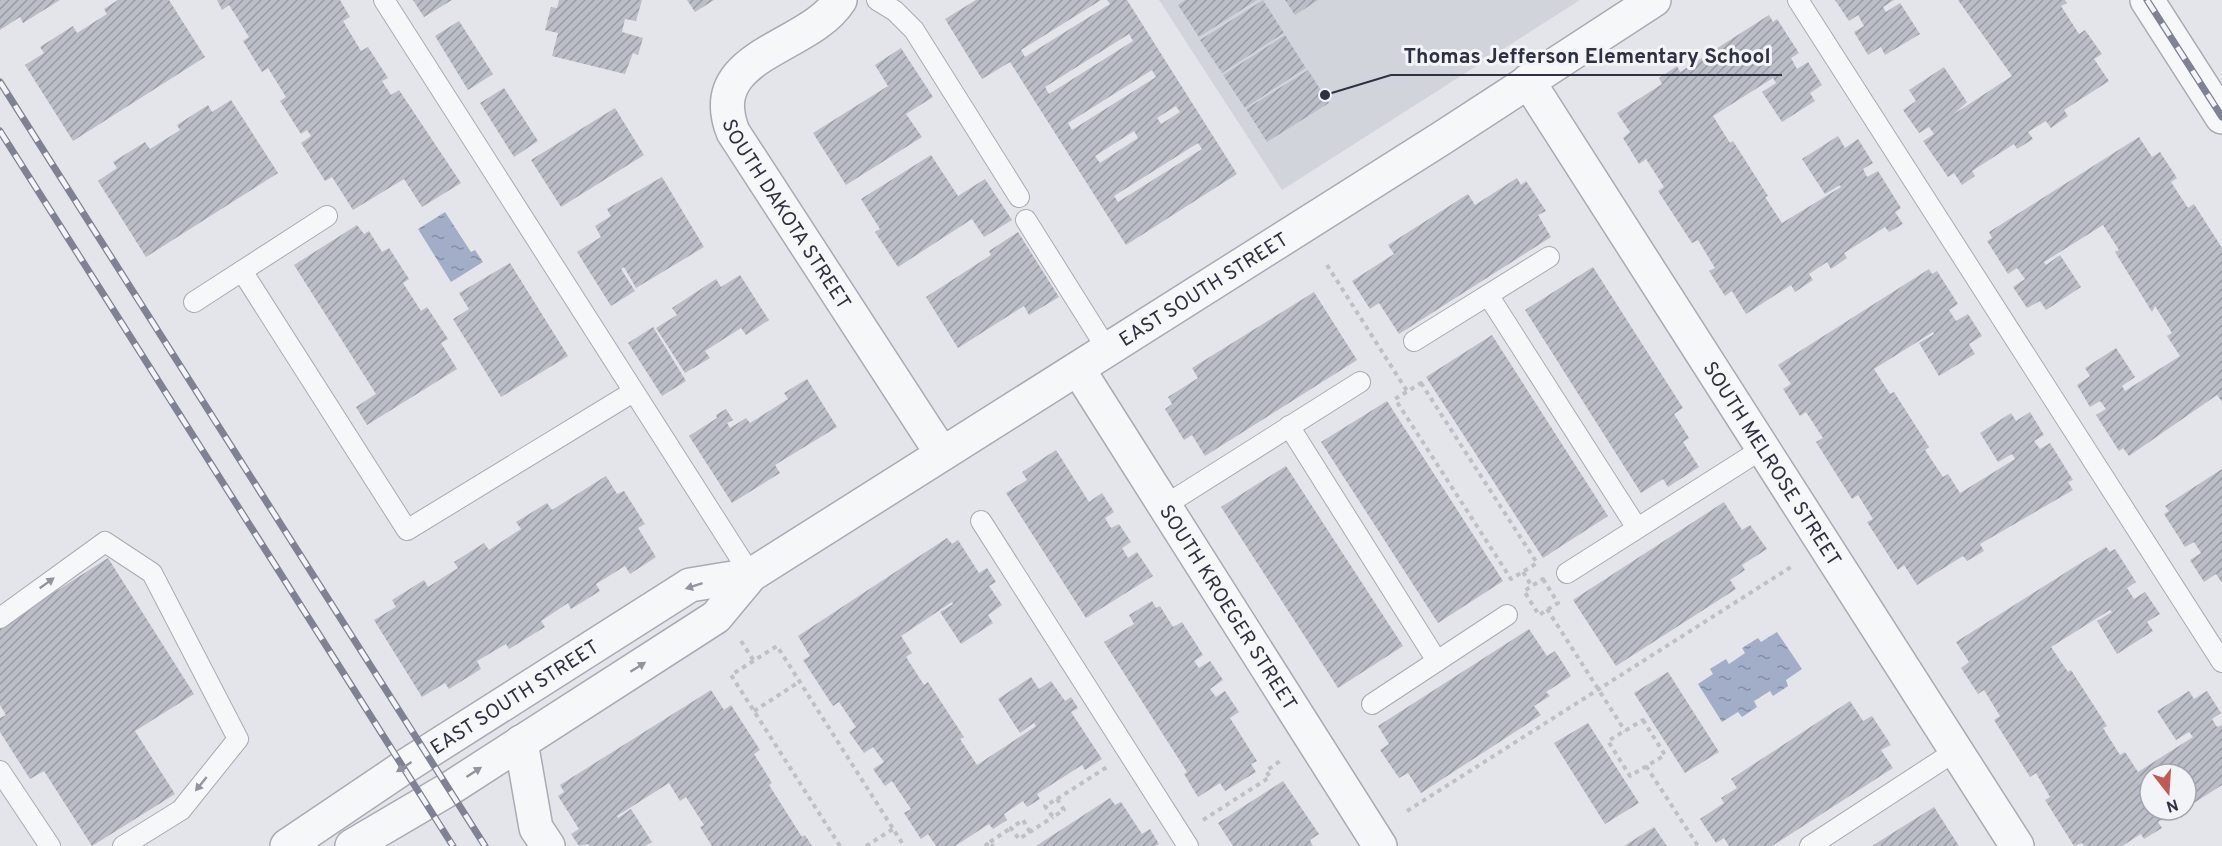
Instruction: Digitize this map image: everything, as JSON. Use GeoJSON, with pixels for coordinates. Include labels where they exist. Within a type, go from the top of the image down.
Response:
{"type":"FeatureCollection","features":[{"type":"Feature","properties":{"kind":"street","name":"SOUTH DAKOTA STREET"},"geometry":{"type":"LineString","coordinates":[[840,0],[827,15],[746,68],[728,90],[726,111],[734,132],[942,454]]}},
{"type":"Feature","properties":{"kind":"street","name":"EAST SOUTH STREET"},"geometry":{"type":"LineString","coordinates":[[352,846],[449,789],[716,617],[751,575],[1078,369],[1654,0]]}},
{"type":"Feature","properties":{"kind":"street"},"geometry":{"type":"LineString","coordinates":[[2147,0],[2222,117]]}},
{"type":"Feature","properties":{"kind":"street","name":"SOUTH MELROSE STREET"},"geometry":{"type":"LineString","coordinates":[[1528,81],[2018,846]]}},
{"type":"Feature","properties":{"kind":"street","name":"SOUTH KROEGER STREET"},"geometry":{"type":"LineString","coordinates":[[1078,369],[1380,846]]}},
{"type":"Feature","properties":{"kind":"street","name":"EAST SOUTH STREET"},"geometry":{"type":"LineString","coordinates":[[287,846],[404,767],[690,585],[751,575]]}},
{"type":"Feature","properties":{"kind":"street"},"geometry":{"type":"LineString","coordinates":[[521,741],[542,837]]}},
{"type":"Feature","properties":{"kind":"lane"},"geometry":{"type":"LineString","coordinates":[[384,0],[751,575]]}},
{"type":"Feature","properties":{"kind":"lane"},"geometry":{"type":"LineString","coordinates":[[877,0],[895,11],[914,30],[1019,197]]}},
{"type":"Feature","properties":{"kind":"lane"},"geometry":{"type":"LineString","coordinates":[[1798,0],[2222,662]]}},
{"type":"Feature","properties":{"kind":"lane"},"geometry":{"type":"LineString","coordinates":[[195,302],[327,216]]}},
{"type":"Feature","properties":{"kind":"lane"},"geometry":{"type":"LineString","coordinates":[[1026,220],[1107,349]]}},
{"type":"Feature","properties":{"kind":"lane"},"geometry":{"type":"LineString","coordinates":[[1414,341],[1549,257]]}},
{"type":"Feature","properties":{"kind":"lane"},"geometry":{"type":"LineString","coordinates":[[242,272],[407,530],[633,392]]}},
{"type":"Feature","properties":{"kind":"lane"},"geometry":{"type":"LineString","coordinates":[[1488,295],[1637,528]]}},
{"type":"Feature","properties":{"kind":"lane"},"geometry":{"type":"LineString","coordinates":[[1164,506],[1360,382]]}},
{"type":"Feature","properties":{"kind":"lane"},"geometry":{"type":"LineString","coordinates":[[1289,426],[1437,661]]}},
{"type":"Feature","properties":{"kind":"lane"},"geometry":{"type":"LineString","coordinates":[[1567,573],[1762,449]]}},
{"type":"Feature","properties":{"kind":"lane"},"geometry":{"type":"LineString","coordinates":[[981,521],[1184,840]]}},
{"type":"Feature","properties":{"kind":"lane"},"geometry":{"type":"LineString","coordinates":[[0,618],[105,542],[152,573],[238,739],[181,810],[123,846]]}},
{"type":"Feature","properties":{"kind":"lane"},"geometry":{"type":"LineString","coordinates":[[1372,704],[1507,615]]}},
{"type":"Feature","properties":{"kind":"lane"},"geometry":{"type":"LineString","coordinates":[[1810,846],[1836,839],[1957,750]]}},
{"type":"Feature","properties":{"kind":"lane"},"geometry":{"type":"LineString","coordinates":[[0,771],[50,846]]}},
{"type":"Feature","properties":{"kind":"path"},"geometry":{"type":"LineString","coordinates":[[1327,265],[1407,391]]}},
{"type":"Feature","properties":{"kind":"path"},"geometry":{"type":"LineString","coordinates":[[1420,383],[1537,563],[1511,579],[1395,399],[1407,391],[1420,383]]}},
{"type":"Feature","properties":{"kind":"path"},"geometry":{"type":"LineString","coordinates":[[1407,811],[1791,567]]}},
{"type":"Feature","properties":{"kind":"path"},"geometry":{"type":"LineString","coordinates":[[1523,572],[1531,585]]}},
{"type":"Feature","properties":{"kind":"path"},"geometry":{"type":"LineString","coordinates":[[1547,609],[1624,731]]}},
{"type":"Feature","properties":{"kind":"path"},"geometry":{"type":"LineString","coordinates":[[740,640],[754,661]]}},
{"type":"Feature","properties":{"kind":"path"},"geometry":{"type":"LineString","coordinates":[[840,846],[731,675],[777,646],[904,846]]}},
{"type":"Feature","properties":{"kind":"path"},"geometry":{"type":"LineString","coordinates":[[754,711],[799,682]]}},
{"type":"Feature","properties":{"kind":"path"},"geometry":{"type":"LineString","coordinates":[[1643,720],[1665,754],[1646,766],[1630,776],[1608,741],[1643,720]]}},
{"type":"Feature","properties":{"kind":"path"},"geometry":{"type":"LineString","coordinates":[[1053,817],[1045,806],[1129,753]]}},
{"type":"Feature","properties":{"kind":"path"},"geometry":{"type":"LineString","coordinates":[[1184,840],[1270,777],[1266,771],[1280,761]]}},
{"type":"Feature","properties":{"kind":"path"},"geometry":{"type":"LineString","coordinates":[[1646,766],[1698,846]]}},
{"type":"Feature","properties":{"kind":"path"},"geometry":{"type":"LineString","coordinates":[[1011,828],[1019,839],[1064,810],[1057,799]]}},
{"type":"Feature","properties":{"kind":"path"},"geometry":{"type":"LineString","coordinates":[[985,846],[992,844],[1023,820],[1030,832]]}},
{"type":"Feature","properties":{"kind":"path"},"geometry":{"type":"LineString","coordinates":[[866,846],[893,829]]}},
{"type":"Feature","properties":{"kind":"shaded area"},"geometry":{"type":"Polygon","coordinates":[[[1159,0],[1580,0],[1282,190],[1159,0]]]}},
{"type":"Feature","properties":{"kind":"water"},"geometry":{"type":"Polygon","coordinates":[[[445,212],[471,252],[475,250],[483,262],[451,282],[418,229],[445,212]]]}},
{"type":"Feature","properties":{"kind":"water"},"geometry":{"type":"Polygon","coordinates":[[[1777,632],[1802,669],[1786,680],[1788,686],[1773,696],[1770,691],[1754,701],[1757,707],[1742,717],[1738,712],[1722,722],[1698,684],[1713,674],[1710,669],[1726,659],[1729,664],[1745,653],[1742,648],[1758,638],[1761,642],[1777,632]]]}},
{"type":"Feature","properties":{"kind":"building"},"geometry":{"type":"Polygon","coordinates":[[[0,0],[60,0],[23,23],[20,17],[0,30],[0,0]]]}},
{"type":"Feature","properties":{"kind":"building"},"geometry":{"type":"Polygon","coordinates":[[[118,0],[169,0],[205,57],[73,141],[25,65],[44,53],[40,47],[73,26],[77,33],[107,14],[104,9],[118,0]]]}},
{"type":"Feature","properties":{"kind":"building"},"geometry":{"type":"Polygon","coordinates":[[[217,0],[340,0],[350,17],[343,21],[361,51],[368,47],[388,78],[382,81],[391,95],[399,90],[461,183],[422,207],[404,179],[353,210],[332,177],[325,181],[301,143],[311,136],[307,130],[301,134],[280,101],[286,97],[268,68],[262,72],[243,41],[249,37],[229,5],[222,10],[217,0]]]}},
{"type":"Feature","properties":{"kind":"building"},"geometry":{"type":"Polygon","coordinates":[[[413,0],[452,0],[424,17],[413,0]]]}},
{"type":"Feature","properties":{"kind":"building"},"geometry":{"type":"Polygon","coordinates":[[[559,0],[642,0],[636,21],[625,19],[622,32],[643,38],[638,55],[633,53],[625,74],[552,56],[558,33],[545,30],[551,7],[557,8],[559,0]]]}},
{"type":"Feature","properties":{"kind":"building"},"geometry":{"type":"Polygon","coordinates":[[[687,0],[714,0],[695,12],[687,0]]]}},
{"type":"Feature","properties":{"kind":"building"},"geometry":{"type":"Polygon","coordinates":[[[976,0],[1101,0],[1021,50],[1025,57],[1110,4],[1107,0],[1127,0],[1237,174],[1126,245],[1010,62],[982,79],[945,19],[976,0]],[[1129,34],[1045,87],[1049,94],[1133,41],[1129,34]],[[1152,70],[1068,123],[1072,130],[1156,77],[1152,70]],[[1176,106],[1157,118],[1161,124],[1180,112],[1176,106]],[[1134,131],[1095,156],[1100,163],[1138,138],[1134,131]],[[1198,143],[1114,196],[1118,202],[1202,149],[1198,143]]]}},
{"type":"Feature","properties":{"kind":"building"},"geometry":{"type":"Polygon","coordinates":[[[1185,0],[1257,0],[1199,37],[1178,5],[1185,0]]]}},
{"type":"Feature","properties":{"kind":"building"},"geometry":{"type":"Polygon","coordinates":[[[1263,0],[1284,33],[1222,73],[1200,40],[1263,0]]]}},
{"type":"Feature","properties":{"kind":"building"},"geometry":{"type":"Polygon","coordinates":[[[1285,0],[1318,0],[1295,15],[1285,0]]]}},
{"type":"Feature","properties":{"kind":"building"},"geometry":{"type":"Polygon","coordinates":[[[1835,0],[1894,0],[1883,7],[1886,12],[1900,3],[1920,34],[1885,55],[1881,47],[1868,55],[1854,32],[1864,26],[1858,15],[1849,21],[1835,0]]]}},
{"type":"Feature","properties":{"kind":"building"},"geometry":{"type":"Polygon","coordinates":[[[1958,0],[2065,0],[2067,3],[2061,6],[2079,34],[2085,30],[2102,54],[2094,59],[2109,81],[2064,110],[2068,116],[2051,128],[2046,121],[2028,132],[2033,139],[2017,149],[2014,144],[1972,171],[1975,176],[1962,185],[1954,173],[1948,177],[1923,141],[1934,134],[1929,127],[1919,133],[1903,110],[1916,101],[1909,90],[1944,67],[1967,102],[1954,114],[2012,76],[1958,0]]]}},
{"type":"Feature","properties":{"kind":"building"},"geometry":{"type":"Polygon","coordinates":[[[1769,15],[1773,22],[1777,19],[1799,53],[1791,58],[1797,69],[1808,62],[1822,85],[1810,93],[1815,101],[1782,122],[1762,92],[1776,83],[1773,78],[1713,116],[1730,143],[1733,141],[1768,196],[1765,197],[1782,223],[1841,187],[1840,185],[1825,194],[1802,159],[1838,136],[1845,148],[1858,139],[1873,163],[1863,169],[1867,177],[1878,171],[1901,208],[1895,212],[1903,224],[1889,232],[1885,227],[1844,253],[1847,258],[1831,269],[1827,262],[1809,274],[1813,280],[1795,292],[1791,285],[1746,314],[1732,291],[1725,296],[1709,271],[1715,268],[1698,240],[1692,243],[1658,191],[1664,187],[1646,159],[1639,164],[1623,138],[1630,132],[1617,113],[1662,84],[1659,78],[1677,66],[1680,72],[1769,15]]]}},
{"type":"Feature","properties":{"kind":"building"},"geometry":{"type":"Polygon","coordinates":[[[459,21],[493,74],[468,90],[435,36],[459,21]]]}},
{"type":"Feature","properties":{"kind":"building"},"geometry":{"type":"Polygon","coordinates":[[[1285,35],[1306,68],[1245,108],[1223,75],[1285,35]]]}},
{"type":"Feature","properties":{"kind":"building"},"geometry":{"type":"Polygon","coordinates":[[[901,48],[933,97],[906,114],[922,137],[846,185],[813,133],[888,86],[875,65],[901,48]]]}},
{"type":"Feature","properties":{"kind":"building"},"geometry":{"type":"Polygon","coordinates":[[[1308,70],[1329,103],[1267,142],[1246,109],[1308,70]]]}},
{"type":"Feature","properties":{"kind":"building"},"geometry":{"type":"Polygon","coordinates":[[[504,88],[538,141],[514,157],[480,103],[504,88]]]}},
{"type":"Feature","properties":{"kind":"building"},"geometry":{"type":"Polygon","coordinates":[[[231,100],[278,173],[146,257],[98,181],[117,168],[113,162],[145,142],[150,149],[180,130],[177,125],[208,105],[212,112],[231,100]]]}},
{"type":"Feature","properties":{"kind":"building"},"geometry":{"type":"Polygon","coordinates":[[[615,108],[644,155],[561,207],[531,160],[615,108]]]}},
{"type":"Feature","properties":{"kind":"building"},"geometry":{"type":"Polygon","coordinates":[[[2139,137],[2152,157],[2160,152],[2177,178],[2171,182],[2188,208],[2194,204],[2222,248],[2222,402],[2217,395],[2129,456],[2123,448],[2119,451],[2096,415],[2106,409],[2100,401],[2090,407],[2077,385],[2090,376],[2085,368],[2116,348],[2135,377],[2122,386],[2125,391],[2180,356],[2167,336],[2172,333],[2155,306],[2152,312],[2115,252],[2119,250],[2103,225],[2044,262],[2046,265],[2060,255],[2081,287],[2046,310],[2040,301],[2027,308],[2013,287],[2025,279],[2017,268],[2008,274],[1987,241],[1992,238],[1989,232],[2139,137]]]}},
{"type":"Feature","properties":{"kind":"building"},"geometry":{"type":"Polygon","coordinates":[[[931,155],[958,196],[985,179],[1012,220],[984,237],[972,219],[898,267],[875,232],[880,229],[861,199],[931,155]]]}},
{"type":"Feature","properties":{"kind":"building"},"geometry":{"type":"Polygon","coordinates":[[[662,177],[704,247],[636,288],[624,267],[621,269],[635,291],[611,306],[577,252],[601,237],[595,226],[611,216],[607,209],[662,177]]]}},
{"type":"Feature","properties":{"kind":"building"},"geometry":{"type":"Polygon","coordinates":[[[1517,178],[1521,185],[1526,181],[1546,211],[1538,215],[1551,237],[1399,334],[1379,303],[1370,309],[1352,281],[1394,254],[1388,245],[1468,194],[1475,205],[1517,178]]]}},
{"type":"Feature","properties":{"kind":"building"},"geometry":{"type":"Polygon","coordinates":[[[357,225],[364,234],[369,231],[382,252],[389,248],[409,279],[403,283],[421,311],[427,307],[448,339],[441,343],[457,369],[367,425],[356,407],[376,394],[294,265],[357,225]]]}},
{"type":"Feature","properties":{"kind":"building"},"geometry":{"type":"Polygon","coordinates":[[[1018,232],[1059,297],[1029,315],[1024,306],[958,348],[926,297],[991,255],[989,251],[1018,232]]]}},
{"type":"Feature","properties":{"kind":"building"},"geometry":{"type":"Polygon","coordinates":[[[510,263],[568,356],[501,397],[453,319],[469,309],[459,293],[510,263]]]}},
{"type":"Feature","properties":{"kind":"building"},"geometry":{"type":"Polygon","coordinates":[[[1593,267],[1683,408],[1674,414],[1689,438],[1683,442],[1699,467],[1668,487],[1663,479],[1641,493],[1525,310],[1593,267]]]}},
{"type":"Feature","properties":{"kind":"building"},"geometry":{"type":"Polygon","coordinates":[[[1929,269],[1932,274],[1937,271],[1958,304],[1949,310],[1956,321],[1968,314],[1982,336],[1969,344],[1975,354],[1939,376],[1919,343],[1934,334],[1933,332],[1874,369],[1890,394],[1894,392],[1929,447],[1925,450],[1943,477],[1948,474],[1960,493],[2015,459],[2012,454],[1998,462],[1980,433],[2011,413],[2016,421],[2030,412],[2044,435],[2034,441],[2040,449],[2050,443],[2073,480],[2068,482],[2073,490],[1980,544],[1984,551],[1967,561],[1963,556],[1917,585],[1904,565],[1898,570],[1867,522],[1873,519],[1858,495],[1852,499],[1816,442],[1823,438],[1806,412],[1800,416],[1783,389],[1791,384],[1778,365],[1929,269]]]}},
{"type":"Feature","properties":{"kind":"building"},"geometry":{"type":"Polygon","coordinates":[[[740,275],[769,320],[746,335],[741,328],[705,351],[710,358],[685,373],[656,328],[677,315],[672,308],[716,279],[721,287],[740,275]]]}},
{"type":"Feature","properties":{"kind":"building"},"geometry":{"type":"Polygon","coordinates":[[[1314,292],[1357,360],[1205,456],[1192,435],[1184,440],[1165,409],[1172,404],[1168,397],[1198,378],[1192,368],[1314,292]]]}},
{"type":"Feature","properties":{"kind":"building"},"geometry":{"type":"Polygon","coordinates":[[[653,327],[686,381],[662,396],[628,343],[653,327]]]}},
{"type":"Feature","properties":{"kind":"building"},"geometry":{"type":"Polygon","coordinates":[[[1492,335],[1608,516],[1543,558],[1426,377],[1492,335]]]}},
{"type":"Feature","properties":{"kind":"building"},"geometry":{"type":"Polygon","coordinates":[[[807,379],[837,427],[775,465],[780,473],[732,503],[689,436],[717,418],[716,415],[726,409],[733,420],[727,423],[730,428],[746,418],[750,423],[788,399],[784,393],[807,379]]]}},
{"type":"Feature","properties":{"kind":"building"},"geometry":{"type":"Polygon","coordinates":[[[1387,401],[1503,581],[1438,623],[1321,442],[1387,401]]]}},
{"type":"Feature","properties":{"kind":"building"},"geometry":{"type":"Polygon","coordinates":[[[1056,450],[1089,502],[1102,493],[1114,512],[1105,518],[1111,528],[1119,524],[1131,542],[1122,548],[1128,558],[1137,552],[1153,576],[1086,618],[1006,493],[1027,480],[1022,472],[1056,450]]]}},
{"type":"Feature","properties":{"kind":"building"},"geometry":{"type":"Polygon","coordinates":[[[1286,466],[1403,646],[1338,688],[1221,507],[1286,466]]]}},
{"type":"Feature","properties":{"kind":"building"},"geometry":{"type":"Polygon","coordinates":[[[2222,469],[2222,583],[2216,574],[2204,582],[2190,560],[2201,553],[2194,542],[2185,547],[2164,514],[2169,511],[2165,506],[2222,469]]]}},
{"type":"Feature","properties":{"kind":"building"},"geometry":{"type":"Polygon","coordinates":[[[606,476],[617,494],[624,491],[645,524],[638,528],[656,557],[630,574],[625,566],[596,584],[600,591],[571,609],[568,603],[541,621],[545,627],[509,649],[506,644],[477,661],[481,669],[449,689],[445,683],[422,697],[374,620],[396,607],[392,600],[424,580],[428,587],[458,568],[454,562],[484,543],[489,550],[521,529],[516,522],[547,503],[552,510],[606,476]]]}},
{"type":"Feature","properties":{"kind":"building"},"geometry":{"type":"Polygon","coordinates":[[[1724,502],[1742,530],[1750,525],[1767,549],[1742,565],[1745,570],[1730,580],[1736,589],[1616,666],[1573,600],[1724,502]]]}},
{"type":"Feature","properties":{"kind":"building"},"geometry":{"type":"Polygon","coordinates":[[[947,538],[952,544],[958,540],[979,573],[987,568],[996,582],[989,586],[1002,605],[988,615],[993,623],[961,644],[940,612],[953,604],[952,602],[901,636],[912,653],[906,657],[924,685],[928,682],[964,737],[960,739],[977,765],[1036,726],[1034,723],[1020,733],[998,699],[1031,677],[1039,689],[1051,681],[1065,701],[1071,697],[1078,708],[1071,712],[1102,759],[1085,770],[1082,765],[1037,794],[1040,799],[1027,807],[1023,801],[1004,814],[1007,820],[993,829],[989,824],[955,846],[936,846],[928,834],[921,839],[904,813],[911,809],[892,781],[885,786],[873,769],[884,762],[873,747],[864,753],[849,732],[856,727],[839,702],[833,706],[803,660],[810,656],[798,636],[947,538]]]}},
{"type":"Feature","properties":{"kind":"building"},"geometry":{"type":"Polygon","coordinates":[[[2106,547],[2110,552],[2115,549],[2136,582],[2127,588],[2134,599],[2145,592],[2160,614],[2147,622],[2153,631],[2117,654],[2097,621],[2112,612],[2110,610],[2051,647],[2068,672],[2071,670],[2107,726],[2103,728],[2120,755],[2125,752],[2138,772],[2138,822],[2158,822],[2162,828],[2144,839],[2141,834],[2122,846],[2084,846],[2082,843],[2074,846],[2045,800],[2050,797],[2036,773],[2030,777],[1994,720],[2000,716],[1984,690],[1978,694],[1961,668],[1969,662],[1956,642],[2106,547]]]}},
{"type":"Feature","properties":{"kind":"building"},"geometry":{"type":"Polygon","coordinates":[[[108,558],[194,694],[135,731],[175,794],[92,846],[44,771],[30,779],[0,732],[0,718],[6,715],[0,705],[0,627],[108,558]]]}},
{"type":"Feature","properties":{"kind":"building"},"geometry":{"type":"Polygon","coordinates":[[[1152,601],[1156,608],[1160,606],[1173,627],[1182,622],[1203,655],[1194,661],[1199,668],[1210,661],[1223,680],[1210,689],[1216,697],[1225,691],[1239,712],[1230,718],[1257,761],[1251,764],[1256,772],[1225,791],[1220,783],[1198,797],[1184,774],[1187,772],[1104,642],[1134,624],[1129,615],[1152,601]]]}},
{"type":"Feature","properties":{"kind":"building"},"geometry":{"type":"Polygon","coordinates":[[[1529,629],[1547,656],[1555,651],[1571,676],[1546,692],[1550,696],[1534,706],[1541,715],[1421,793],[1408,773],[1399,778],[1380,750],[1389,744],[1378,726],[1529,629]]]}},
{"type":"Feature","properties":{"kind":"building"},"geometry":{"type":"Polygon","coordinates":[[[1668,672],[1719,752],[1685,773],[1634,693],[1668,672]]]}},
{"type":"Feature","properties":{"kind":"building"},"geometry":{"type":"Polygon","coordinates":[[[711,690],[724,710],[731,705],[760,750],[754,754],[772,783],[769,785],[802,837],[805,835],[812,846],[712,846],[700,827],[704,825],[686,797],[680,801],[669,783],[617,816],[618,818],[631,809],[652,842],[645,846],[589,846],[588,844],[579,846],[571,834],[579,829],[558,796],[564,792],[560,785],[711,690]]]}},
{"type":"Feature","properties":{"kind":"building"},"geometry":{"type":"Polygon","coordinates":[[[2189,691],[2194,699],[2207,691],[2221,713],[2212,719],[2217,727],[2222,725],[2222,785],[2198,800],[2198,762],[2154,762],[2193,737],[2189,732],[2176,740],[2157,711],[2189,691]]]}},
{"type":"Feature","properties":{"kind":"building"},"geometry":{"type":"Polygon","coordinates":[[[1850,701],[1863,721],[1872,716],[1891,745],[1881,750],[1893,768],[1772,846],[1729,846],[1724,838],[1716,843],[1700,819],[1724,803],[1721,798],[1737,788],[1731,779],[1850,701]]]}},
{"type":"Feature","properties":{"kind":"building"},"geometry":{"type":"Polygon","coordinates":[[[1588,723],[1639,803],[1605,824],[1554,743],[1588,723]]]}},
{"type":"Feature","properties":{"kind":"building"},"geometry":{"type":"Polygon","coordinates":[[[1283,781],[1319,834],[1310,840],[1313,846],[1233,846],[1218,823],[1283,781]]]}},
{"type":"Feature","properties":{"kind":"building"},"geometry":{"type":"Polygon","coordinates":[[[1110,798],[1115,805],[1121,802],[1142,834],[1150,829],[1159,844],[1155,846],[1036,846],[1110,798]]]}},
{"type":"Feature","properties":{"kind":"building"},"geometry":{"type":"Polygon","coordinates":[[[1934,807],[1959,846],[1872,846],[1934,807]]]}},
{"type":"Feature","properties":{"kind":"building"},"geometry":{"type":"Polygon","coordinates":[[[1654,827],[1667,846],[1624,846],[1654,827]]]}},
{"type":"Feature","properties":{"kind":"railway"},"geometry":{"type":"LineString","coordinates":[[2147,0],[2222,117]]}},
{"type":"Feature","properties":{"kind":"railway"},"geometry":{"type":"LineString","coordinates":[[0,82],[485,846]]}},
{"type":"Feature","properties":{"kind":"railway"},"geometry":{"type":"LineString","coordinates":[[0,131],[453,846]]}},
{"type":"Feature","properties":{"kind":"place","name":"Thomas Jefferson Elementary School"},"geometry":{"type":"Point","coordinates":[1325,95]}}]}
